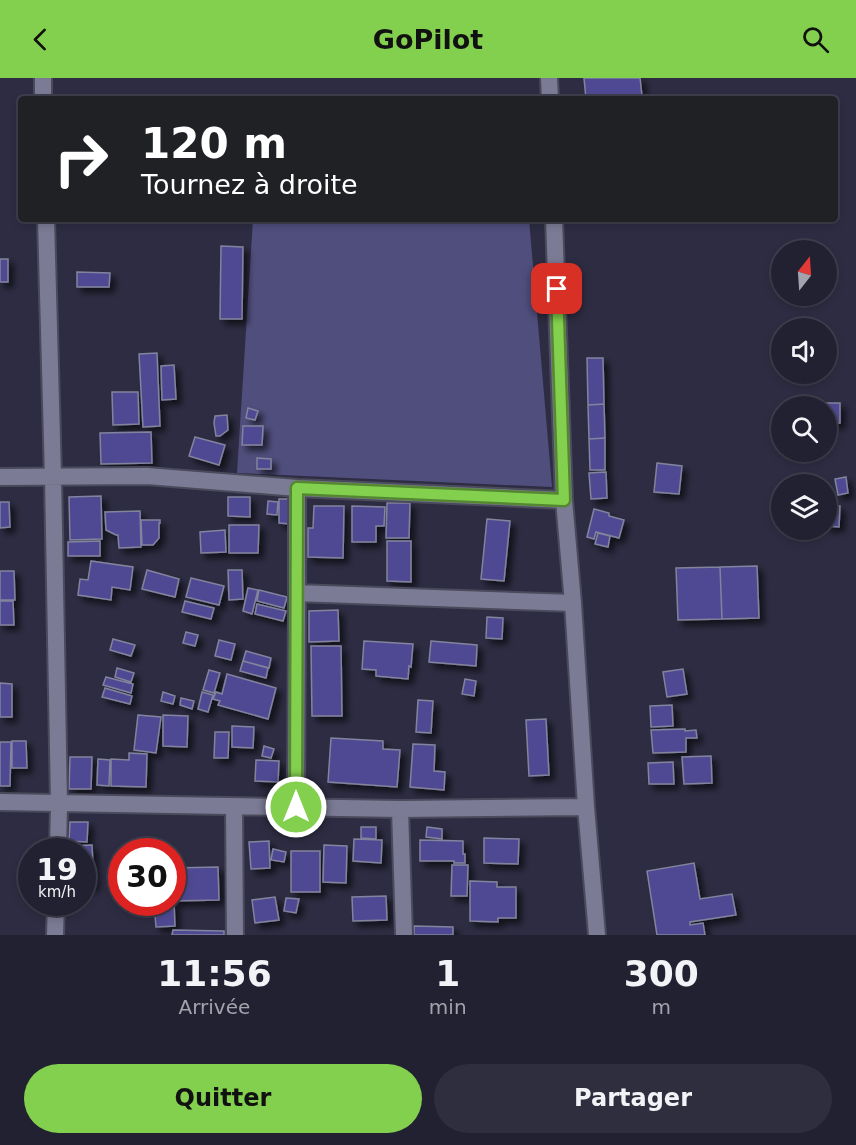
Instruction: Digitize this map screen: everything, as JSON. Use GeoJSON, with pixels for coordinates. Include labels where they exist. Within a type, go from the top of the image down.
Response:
{"type":"FeatureCollection","features":[{"type":"Feature","properties":{"kind":"street"},"geometry":{"type":"LineString","coordinates":[[43,78],[43,96]]}},
{"type":"Feature","properties":{"kind":"street"},"geometry":{"type":"LineString","coordinates":[[549,78],[550,96]]}},
{"type":"Feature","properties":{"kind":"street"},"geometry":{"type":"LineString","coordinates":[[46,222],[53,477],[58,838]]}},
{"type":"Feature","properties":{"kind":"street"},"geometry":{"type":"LineString","coordinates":[[554,222],[564,500],[597,935]]}},
{"type":"Feature","properties":{"kind":"street"},"geometry":{"type":"LineString","coordinates":[[0,477],[147,476],[297,488],[564,500]]}},
{"type":"Feature","properties":{"kind":"street"},"geometry":{"type":"LineString","coordinates":[[296,807],[297,488]]}},
{"type":"Feature","properties":{"kind":"street"},"geometry":{"type":"LineString","coordinates":[[297,593],[573,603]]}},
{"type":"Feature","properties":{"kind":"street"},"geometry":{"type":"LineString","coordinates":[[0,802],[400,809],[586,807]]}},
{"type":"Feature","properties":{"kind":"street"},"geometry":{"type":"LineString","coordinates":[[234,807],[235,935]]}},
{"type":"Feature","properties":{"kind":"street"},"geometry":{"type":"LineString","coordinates":[[400,809],[404,935]]}},
{"type":"Feature","properties":{"kind":"street"},"geometry":{"type":"LineString","coordinates":[[56,916],[56,935]]}},
{"type":"Feature","properties":{"kind":"shaded area"},"geometry":{"type":"Polygon","coordinates":[[[253,222],[529,222],[552,487],[237,473],[253,222]]]}},
{"type":"Feature","properties":{"kind":"building"},"geometry":{"type":"Polygon","coordinates":[[[584,78],[640,78],[642,96],[586,96],[584,78]]]}},
{"type":"Feature","properties":{"kind":"building"},"geometry":{"type":"Polygon","coordinates":[[[221,246],[243,247],[242,319],[220,319],[221,246]]]}},
{"type":"Feature","properties":{"kind":"building"},"geometry":{"type":"Polygon","coordinates":[[[0,259],[8,259],[8,282],[0,282],[0,259]]]}},
{"type":"Feature","properties":{"kind":"building"},"geometry":{"type":"Polygon","coordinates":[[[77,272],[110,273],[109,287],[77,287],[77,272]]]}},
{"type":"Feature","properties":{"kind":"building"},"geometry":{"type":"Polygon","coordinates":[[[157,353],[160,426],[143,427],[139,354],[157,353]]]}},
{"type":"Feature","properties":{"kind":"building"},"geometry":{"type":"Polygon","coordinates":[[[587,358],[603,358],[604,404],[588,405],[587,358]]]}},
{"type":"Feature","properties":{"kind":"building"},"geometry":{"type":"Polygon","coordinates":[[[174,365],[176,399],[162,400],[161,366],[174,365]]]}},
{"type":"Feature","properties":{"kind":"building"},"geometry":{"type":"Polygon","coordinates":[[[112,392],[138,392],[139,424],[113,425],[112,392]]]}},
{"type":"Feature","properties":{"kind":"building"},"geometry":{"type":"Polygon","coordinates":[[[837,403],[840,403],[840,423],[837,423],[837,403]]]}},
{"type":"Feature","properties":{"kind":"building"},"geometry":{"type":"Polygon","coordinates":[[[604,404],[605,438],[589,439],[588,405],[604,404]]]}},
{"type":"Feature","properties":{"kind":"building"},"geometry":{"type":"Polygon","coordinates":[[[248,408],[258,411],[255,420],[246,418],[248,408]]]}},
{"type":"Feature","properties":{"kind":"building"},"geometry":{"type":"Polygon","coordinates":[[[227,415],[228,430],[216,436],[215,416],[227,415]]]}},
{"type":"Feature","properties":{"kind":"building"},"geometry":{"type":"Polygon","coordinates":[[[243,426],[263,426],[262,445],[242,445],[243,426]]]}},
{"type":"Feature","properties":{"kind":"building"},"geometry":{"type":"Polygon","coordinates":[[[151,432],[152,463],[101,464],[100,433],[151,432]]]}},
{"type":"Feature","properties":{"kind":"building"},"geometry":{"type":"Polygon","coordinates":[[[195,437],[225,445],[219,465],[189,456],[195,437]]]}},
{"type":"Feature","properties":{"kind":"building"},"geometry":{"type":"Polygon","coordinates":[[[605,438],[605,470],[590,470],[589,439],[605,438]]]}},
{"type":"Feature","properties":{"kind":"building"},"geometry":{"type":"Polygon","coordinates":[[[257,458],[271,459],[271,469],[257,469],[257,458]]]}},
{"type":"Feature","properties":{"kind":"building"},"geometry":{"type":"Polygon","coordinates":[[[657,463],[682,466],[679,494],[654,492],[657,463]]]}},
{"type":"Feature","properties":{"kind":"building"},"geometry":{"type":"Polygon","coordinates":[[[606,472],[607,498],[591,499],[589,473],[606,472]]]}},
{"type":"Feature","properties":{"kind":"building"},"geometry":{"type":"Polygon","coordinates":[[[846,477],[848,493],[838,495],[837,479],[846,477]]]}},
{"type":"Feature","properties":{"kind":"building"},"geometry":{"type":"Polygon","coordinates":[[[101,496],[102,539],[70,540],[69,497],[101,496]]]}},
{"type":"Feature","properties":{"kind":"building"},"geometry":{"type":"Polygon","coordinates":[[[228,497],[250,497],[250,517],[228,516],[228,497]]]}},
{"type":"Feature","properties":{"kind":"building"},"geometry":{"type":"Polygon","coordinates":[[[279,499],[290,499],[290,524],[279,523],[279,499]]]}},
{"type":"Feature","properties":{"kind":"building"},"geometry":{"type":"Polygon","coordinates":[[[268,501],[278,502],[277,515],[267,514],[268,501]]]}},
{"type":"Feature","properties":{"kind":"building"},"geometry":{"type":"Polygon","coordinates":[[[0,502],[9,502],[10,527],[0,528],[0,502]]]}},
{"type":"Feature","properties":{"kind":"building"},"geometry":{"type":"Polygon","coordinates":[[[387,503],[410,503],[409,538],[386,538],[387,503]]]}},
{"type":"Feature","properties":{"kind":"building"},"geometry":{"type":"Polygon","coordinates":[[[314,506],[344,506],[343,558],[308,557],[308,528],[313,528],[314,506]]]}},
{"type":"Feature","properties":{"kind":"building"},"geometry":{"type":"Polygon","coordinates":[[[352,506],[385,507],[384,526],[376,526],[376,542],[352,542],[352,506]]]}},
{"type":"Feature","properties":{"kind":"building"},"geometry":{"type":"Polygon","coordinates":[[[837,506],[840,506],[839,527],[837,527],[837,506]]]}},
{"type":"Feature","properties":{"kind":"building"},"geometry":{"type":"Polygon","coordinates":[[[594,509],[624,520],[619,538],[596,532],[594,539],[587,537],[594,509]]]}},
{"type":"Feature","properties":{"kind":"building"},"geometry":{"type":"Polygon","coordinates":[[[140,511],[141,547],[119,548],[118,535],[106,530],[105,512],[140,511]]]}},
{"type":"Feature","properties":{"kind":"building"},"geometry":{"type":"Polygon","coordinates":[[[487,519],[510,521],[504,581],[481,579],[487,519]]]}},
{"type":"Feature","properties":{"kind":"building"},"geometry":{"type":"Polygon","coordinates":[[[141,520],[160,520],[159,538],[153,545],[142,545],[141,520]]]}},
{"type":"Feature","properties":{"kind":"building"},"geometry":{"type":"Polygon","coordinates":[[[229,525],[259,525],[258,553],[229,553],[229,525]]]}},
{"type":"Feature","properties":{"kind":"building"},"geometry":{"type":"Polygon","coordinates":[[[225,530],[226,552],[201,553],[200,532],[225,530]]]}},
{"type":"Feature","properties":{"kind":"building"},"geometry":{"type":"Polygon","coordinates":[[[598,533],[610,536],[608,547],[595,544],[598,533]]]}},
{"type":"Feature","properties":{"kind":"building"},"geometry":{"type":"Polygon","coordinates":[[[100,541],[100,556],[68,556],[68,542],[100,541]]]}},
{"type":"Feature","properties":{"kind":"building"},"geometry":{"type":"Polygon","coordinates":[[[387,541],[411,541],[411,582],[387,581],[387,541]]]}},
{"type":"Feature","properties":{"kind":"building"},"geometry":{"type":"Polygon","coordinates":[[[91,561],[133,567],[130,590],[112,587],[111,600],[78,595],[80,579],[88,580],[91,561]]]}},
{"type":"Feature","properties":{"kind":"building"},"geometry":{"type":"Polygon","coordinates":[[[757,566],[759,618],[722,619],[720,567],[757,566]]]}},
{"type":"Feature","properties":{"kind":"building"},"geometry":{"type":"Polygon","coordinates":[[[720,567],[722,619],[678,620],[676,568],[720,567]]]}},
{"type":"Feature","properties":{"kind":"building"},"geometry":{"type":"Polygon","coordinates":[[[147,570],[179,579],[175,597],[142,589],[147,570]]]}},
{"type":"Feature","properties":{"kind":"building"},"geometry":{"type":"Polygon","coordinates":[[[228,570],[242,570],[243,599],[229,600],[228,570]]]}},
{"type":"Feature","properties":{"kind":"building"},"geometry":{"type":"Polygon","coordinates":[[[0,571],[14,571],[15,600],[0,600],[0,571]]]}},
{"type":"Feature","properties":{"kind":"building"},"geometry":{"type":"Polygon","coordinates":[[[191,578],[224,586],[219,605],[186,597],[191,578]]]}},
{"type":"Feature","properties":{"kind":"building"},"geometry":{"type":"Polygon","coordinates":[[[248,588],[258,590],[252,614],[243,611],[248,588]]]}},
{"type":"Feature","properties":{"kind":"building"},"geometry":{"type":"Polygon","coordinates":[[[259,590],[287,597],[284,608],[257,601],[259,590]]]}},
{"type":"Feature","properties":{"kind":"building"},"geometry":{"type":"Polygon","coordinates":[[[0,601],[13,601],[14,625],[0,625],[0,601]]]}},
{"type":"Feature","properties":{"kind":"building"},"geometry":{"type":"Polygon","coordinates":[[[185,601],[214,608],[211,619],[182,612],[185,601]]]}},
{"type":"Feature","properties":{"kind":"building"},"geometry":{"type":"Polygon","coordinates":[[[257,604],[286,611],[283,621],[255,614],[257,604]]]}},
{"type":"Feature","properties":{"kind":"building"},"geometry":{"type":"Polygon","coordinates":[[[338,610],[339,641],[309,642],[309,611],[338,610]]]}},
{"type":"Feature","properties":{"kind":"building"},"geometry":{"type":"Polygon","coordinates":[[[487,617],[503,618],[502,639],[486,638],[487,617]]]}},
{"type":"Feature","properties":{"kind":"building"},"geometry":{"type":"Polygon","coordinates":[[[186,632],[198,635],[195,646],[183,643],[186,632]]]}},
{"type":"Feature","properties":{"kind":"building"},"geometry":{"type":"Polygon","coordinates":[[[113,639],[135,645],[131,656],[110,650],[113,639]]]}},
{"type":"Feature","properties":{"kind":"building"},"geometry":{"type":"Polygon","coordinates":[[[219,640],[235,644],[231,660],[215,656],[219,640]]]}},
{"type":"Feature","properties":{"kind":"building"},"geometry":{"type":"Polygon","coordinates":[[[364,641],[413,644],[408,679],[376,676],[376,670],[362,669],[364,641]]]}},
{"type":"Feature","properties":{"kind":"building"},"geometry":{"type":"Polygon","coordinates":[[[431,641],[477,645],[476,666],[429,662],[431,641]]]}},
{"type":"Feature","properties":{"kind":"building"},"geometry":{"type":"Polygon","coordinates":[[[311,646],[341,646],[342,716],[312,716],[311,646]]]}},
{"type":"Feature","properties":{"kind":"building"},"geometry":{"type":"Polygon","coordinates":[[[246,651],[271,658],[269,668],[243,661],[246,651]]]}},
{"type":"Feature","properties":{"kind":"building"},"geometry":{"type":"Polygon","coordinates":[[[243,661],[268,668],[266,678],[240,671],[243,661]]]}},
{"type":"Feature","properties":{"kind":"building"},"geometry":{"type":"Polygon","coordinates":[[[117,668],[134,673],[131,682],[115,677],[117,668]]]}},
{"type":"Feature","properties":{"kind":"building"},"geometry":{"type":"Polygon","coordinates":[[[683,669],[687,694],[667,697],[663,672],[683,669]]]}},
{"type":"Feature","properties":{"kind":"building"},"geometry":{"type":"Polygon","coordinates":[[[209,670],[220,673],[214,693],[203,690],[209,670]]]}},
{"type":"Feature","properties":{"kind":"building"},"geometry":{"type":"Polygon","coordinates":[[[227,674],[276,688],[268,719],[218,705],[220,701],[213,699],[216,692],[222,694],[227,674]]]}},
{"type":"Feature","properties":{"kind":"building"},"geometry":{"type":"Polygon","coordinates":[[[106,677],[133,684],[131,693],[103,685],[106,677]]]}},
{"type":"Feature","properties":{"kind":"building"},"geometry":{"type":"Polygon","coordinates":[[[465,679],[476,681],[474,696],[462,694],[465,679]]]}},
{"type":"Feature","properties":{"kind":"building"},"geometry":{"type":"Polygon","coordinates":[[[0,683],[12,684],[12,717],[0,717],[0,683]]]}},
{"type":"Feature","properties":{"kind":"building"},"geometry":{"type":"Polygon","coordinates":[[[105,688],[132,696],[130,704],[102,697],[105,688]]]}},
{"type":"Feature","properties":{"kind":"building"},"geometry":{"type":"Polygon","coordinates":[[[163,692],[175,696],[173,704],[161,701],[163,692]]]}},
{"type":"Feature","properties":{"kind":"building"},"geometry":{"type":"Polygon","coordinates":[[[202,692],[213,695],[208,712],[198,709],[202,692]]]}},
{"type":"Feature","properties":{"kind":"building"},"geometry":{"type":"Polygon","coordinates":[[[181,698],[194,701],[192,709],[180,705],[181,698]]]}},
{"type":"Feature","properties":{"kind":"building"},"geometry":{"type":"Polygon","coordinates":[[[418,700],[433,701],[431,733],[416,732],[418,700]]]}},
{"type":"Feature","properties":{"kind":"building"},"geometry":{"type":"Polygon","coordinates":[[[672,705],[673,726],[651,727],[650,706],[672,705]]]}},
{"type":"Feature","properties":{"kind":"building"},"geometry":{"type":"Polygon","coordinates":[[[138,715],[161,717],[156,753],[134,750],[138,715]]]}},
{"type":"Feature","properties":{"kind":"building"},"geometry":{"type":"Polygon","coordinates":[[[163,715],[188,716],[187,747],[163,746],[163,715]]]}},
{"type":"Feature","properties":{"kind":"building"},"geometry":{"type":"Polygon","coordinates":[[[546,719],[549,775],[529,776],[526,720],[546,719]]]}},
{"type":"Feature","properties":{"kind":"building"},"geometry":{"type":"Polygon","coordinates":[[[232,726],[254,727],[253,748],[232,747],[232,726]]]}},
{"type":"Feature","properties":{"kind":"building"},"geometry":{"type":"Polygon","coordinates":[[[685,729],[685,731],[696,730],[697,738],[686,738],[686,752],[653,753],[651,730],[685,729]]]}},
{"type":"Feature","properties":{"kind":"building"},"geometry":{"type":"Polygon","coordinates":[[[215,732],[229,732],[228,758],[214,758],[215,732]]]}},
{"type":"Feature","properties":{"kind":"building"},"geometry":{"type":"Polygon","coordinates":[[[331,738],[383,741],[383,749],[400,750],[397,787],[328,782],[331,738]]]}},
{"type":"Feature","properties":{"kind":"building"},"geometry":{"type":"Polygon","coordinates":[[[12,741],[26,741],[27,768],[12,768],[12,741]]]}},
{"type":"Feature","properties":{"kind":"building"},"geometry":{"type":"Polygon","coordinates":[[[0,742],[11,742],[10,786],[0,786],[0,742]]]}},
{"type":"Feature","properties":{"kind":"building"},"geometry":{"type":"Polygon","coordinates":[[[413,744],[435,745],[434,771],[445,772],[444,790],[410,787],[413,744]]]}},
{"type":"Feature","properties":{"kind":"building"},"geometry":{"type":"Polygon","coordinates":[[[264,746],[274,749],[271,758],[262,756],[264,746]]]}},
{"type":"Feature","properties":{"kind":"building"},"geometry":{"type":"Polygon","coordinates":[[[129,753],[147,754],[146,787],[111,786],[111,759],[129,760],[129,753]]]}},
{"type":"Feature","properties":{"kind":"building"},"geometry":{"type":"Polygon","coordinates":[[[711,756],[712,783],[684,784],[682,757],[711,756]]]}},
{"type":"Feature","properties":{"kind":"building"},"geometry":{"type":"Polygon","coordinates":[[[70,757],[92,757],[91,789],[69,789],[70,757]]]}},
{"type":"Feature","properties":{"kind":"building"},"geometry":{"type":"Polygon","coordinates":[[[98,759],[110,760],[109,786],[97,785],[98,759]]]}},
{"type":"Feature","properties":{"kind":"building"},"geometry":{"type":"Polygon","coordinates":[[[256,760],[279,761],[278,782],[255,781],[256,760]]]}},
{"type":"Feature","properties":{"kind":"building"},"geometry":{"type":"Polygon","coordinates":[[[673,762],[674,784],[649,784],[648,763],[673,762]]]}},
{"type":"Feature","properties":{"kind":"building"},"geometry":{"type":"Polygon","coordinates":[[[70,822],[88,822],[87,838],[69,838],[70,822]]]}},
{"type":"Feature","properties":{"kind":"building"},"geometry":{"type":"Polygon","coordinates":[[[361,827],[376,827],[376,839],[361,838],[361,827]]]}},
{"type":"Feature","properties":{"kind":"building"},"geometry":{"type":"Polygon","coordinates":[[[427,827],[442,829],[442,839],[426,837],[427,827]]]}},
{"type":"Feature","properties":{"kind":"building"},"geometry":{"type":"Polygon","coordinates":[[[484,838],[519,839],[518,864],[484,863],[484,838]]]}},
{"type":"Feature","properties":{"kind":"building"},"geometry":{"type":"Polygon","coordinates":[[[354,839],[382,840],[381,863],[353,861],[354,839]]]}},
{"type":"Feature","properties":{"kind":"building"},"geometry":{"type":"Polygon","coordinates":[[[420,840],[463,841],[465,863],[420,861],[420,840]]]}},
{"type":"Feature","properties":{"kind":"building"},"geometry":{"type":"Polygon","coordinates":[[[269,841],[270,868],[251,869],[249,842],[269,841]]]}},
{"type":"Feature","properties":{"kind":"building"},"geometry":{"type":"Polygon","coordinates":[[[324,845],[347,846],[346,883],[323,882],[324,845]]]}},
{"type":"Feature","properties":{"kind":"building"},"geometry":{"type":"Polygon","coordinates":[[[273,849],[286,852],[284,862],[271,860],[273,849]]]}},
{"type":"Feature","properties":{"kind":"building"},"geometry":{"type":"Polygon","coordinates":[[[291,851],[320,851],[320,892],[291,892],[291,851]]]}},
{"type":"Feature","properties":{"kind":"building"},"geometry":{"type":"Polygon","coordinates":[[[694,863],[700,899],[732,894],[736,915],[690,922],[690,925],[703,923],[705,935],[657,935],[647,871],[694,863]]]}},
{"type":"Feature","properties":{"kind":"building"},"geometry":{"type":"Polygon","coordinates":[[[452,865],[468,865],[467,896],[451,896],[452,865]]]}},
{"type":"Feature","properties":{"kind":"building"},"geometry":{"type":"Polygon","coordinates":[[[218,867],[219,900],[186,901],[186,868],[218,867]]]}},
{"type":"Feature","properties":{"kind":"building"},"geometry":{"type":"Polygon","coordinates":[[[470,881],[497,882],[497,887],[516,887],[516,918],[498,918],[498,922],[470,921],[470,881]]]}},
{"type":"Feature","properties":{"kind":"building"},"geometry":{"type":"Polygon","coordinates":[[[386,896],[387,920],[353,921],[352,897],[386,896]]]}},
{"type":"Feature","properties":{"kind":"building"},"geometry":{"type":"Polygon","coordinates":[[[275,897],[279,920],[255,923],[252,900],[275,897]]]}},
{"type":"Feature","properties":{"kind":"building"},"geometry":{"type":"Polygon","coordinates":[[[286,898],[299,899],[296,913],[284,911],[286,898]]]}},
{"type":"Feature","properties":{"kind":"building"},"geometry":{"type":"Polygon","coordinates":[[[155,916],[175,916],[175,926],[156,927],[155,916]]]}},
{"type":"Feature","properties":{"kind":"building"},"geometry":{"type":"Polygon","coordinates":[[[414,926],[453,927],[453,935],[414,935],[414,926]]]}},
{"type":"Feature","properties":{"kind":"building"},"geometry":{"type":"Polygon","coordinates":[[[173,930],[224,931],[224,935],[172,935],[173,930]]]}},
{"type":"Feature","properties":{"kind":"route"},"geometry":{"type":"LineString","coordinates":[[296,807],[297,488],[564,500],[557,289]]}}]}
